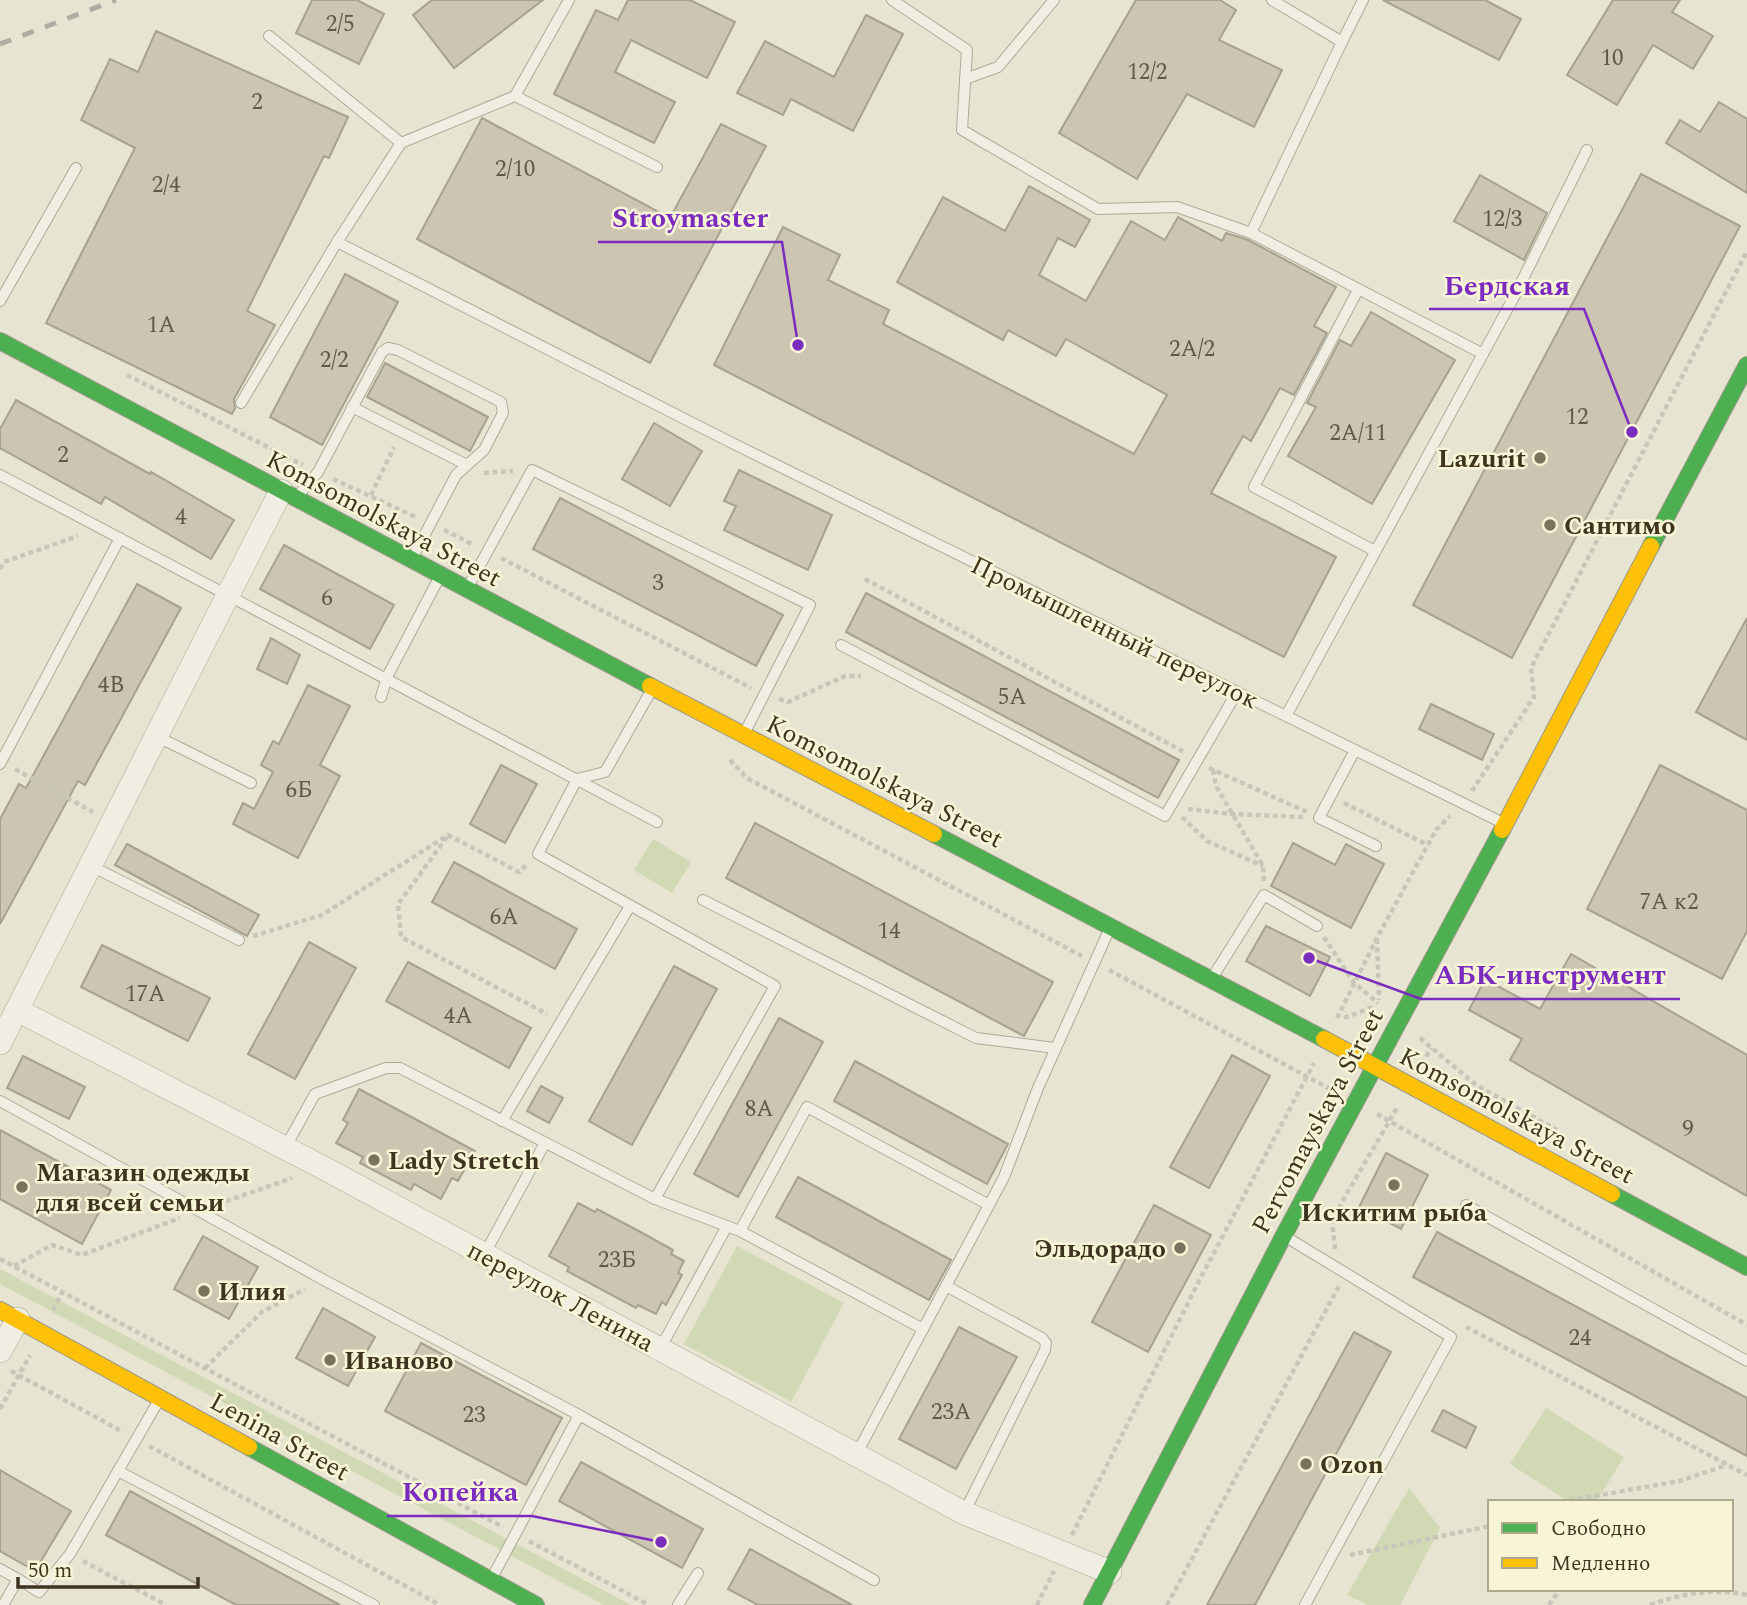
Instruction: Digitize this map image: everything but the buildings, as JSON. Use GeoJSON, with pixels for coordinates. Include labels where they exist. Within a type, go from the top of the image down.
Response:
{"type":"FeatureCollection","features":[{"type":"Feature","properties":{"kind":"main road","name":"Komsomolskaya Street"},"geometry":{"type":"LineString","coordinates":[[0,341],[653,688],[1212,978],[1747,1267]]}},
{"type":"Feature","properties":{"kind":"main road","name":"Pervomayskaya Street"},"geometry":{"type":"LineString","coordinates":[[1092,1605],[1284,1235],[1747,365]]}},
{"type":"Feature","properties":{"kind":"main road","name":"Lenina Street"},"geometry":{"type":"LineString","coordinates":[[9,1315],[536,1605]]}},
{"type":"Feature","properties":{"kind":"street"},"geometry":{"type":"LineString","coordinates":[[7,1024],[228,595],[288,495]]}},
{"type":"Feature","properties":{"kind":"street","name":"переулок Ленина"},"geometry":{"type":"LineString","coordinates":[[7,1024],[285,1148],[964,1513],[1110,1572]]}},
{"type":"Feature","properties":{"kind":"street"},"geometry":{"type":"LineString","coordinates":[[0,1351],[9,1315]]}},
{"type":"Feature","properties":{"kind":"lane"},"geometry":{"type":"LineString","coordinates":[[241,403],[337,242],[401,143],[515,96],[569,0]]}},
{"type":"Feature","properties":{"kind":"lane"},"geometry":{"type":"LineString","coordinates":[[892,0],[967,50],[962,130],[1098,208],[1177,207],[1251,233],[1483,354]]}},
{"type":"Feature","properties":{"kind":"lane"},"geometry":{"type":"LineString","coordinates":[[965,79],[998,67],[1054,0]]}},
{"type":"Feature","properties":{"kind":"lane"},"geometry":{"type":"LineString","coordinates":[[1272,0],[1342,42]]}},
{"type":"Feature","properties":{"kind":"lane"},"geometry":{"type":"LineString","coordinates":[[1251,233],[1363,0]]}},
{"type":"Feature","properties":{"kind":"lane"},"geometry":{"type":"LineString","coordinates":[[269,36],[401,143]]}},
{"type":"Feature","properties":{"kind":"lane"},"geometry":{"type":"LineString","coordinates":[[515,96],[657,167]]}},
{"type":"Feature","properties":{"kind":"lane"},"geometry":{"type":"LineString","coordinates":[[1286,716],[1483,354],[1587,150]]}},
{"type":"Feature","properties":{"kind":"lane"},"geometry":{"type":"LineString","coordinates":[[0,301],[76,168]]}},
{"type":"Feature","properties":{"kind":"lane","name":"Промышленный переулок"},"geometry":{"type":"LineString","coordinates":[[337,242],[727,441],[1503,824]]}},
{"type":"Feature","properties":{"kind":"lane"},"geometry":{"type":"LineString","coordinates":[[1358,290],[1254,487],[1376,551]]}},
{"type":"Feature","properties":{"kind":"lane"},"geometry":{"type":"LineString","coordinates":[[288,495],[318,472],[382,352],[388,348],[398,350],[490,396],[501,402],[503,413],[484,450],[456,475],[411,560]]}},
{"type":"Feature","properties":{"kind":"lane"},"geometry":{"type":"LineString","coordinates":[[352,407],[467,466]]}},
{"type":"Feature","properties":{"kind":"lane"},"geometry":{"type":"LineString","coordinates":[[467,590],[531,470],[810,606],[743,735]]}},
{"type":"Feature","properties":{"kind":"lane"},"geometry":{"type":"LineString","coordinates":[[0,474],[657,822]]}},
{"type":"Feature","properties":{"kind":"lane"},"geometry":{"type":"LineString","coordinates":[[1,763],[120,538]]}},
{"type":"Feature","properties":{"kind":"lane"},"geometry":{"type":"LineString","coordinates":[[381,697],[387,677],[440,576]]}},
{"type":"Feature","properties":{"kind":"lane"},"geometry":{"type":"LineString","coordinates":[[841,645],[1165,816],[1237,692]]}},
{"type":"Feature","properties":{"kind":"lane"},"geometry":{"type":"LineString","coordinates":[[653,688],[605,772],[577,779],[538,854],[775,986],[655,1199]]}},
{"type":"Feature","properties":{"kind":"lane"},"geometry":{"type":"LineString","coordinates":[[156,736],[251,783]]}},
{"type":"Feature","properties":{"kind":"lane"},"geometry":{"type":"LineString","coordinates":[[1355,750],[1319,818],[1376,846]]}},
{"type":"Feature","properties":{"kind":"lane"},"geometry":{"type":"LineString","coordinates":[[90,866],[239,940]]}},
{"type":"Feature","properties":{"kind":"lane"},"geometry":{"type":"LineString","coordinates":[[1212,978],[1264,895],[1317,926]]}},
{"type":"Feature","properties":{"kind":"lane"},"geometry":{"type":"LineString","coordinates":[[703,900],[976,1038],[1055,1048]]}},
{"type":"Feature","properties":{"kind":"lane"},"geometry":{"type":"LineString","coordinates":[[502,1121],[630,906]]}},
{"type":"Feature","properties":{"kind":"lane"},"geometry":{"type":"LineString","coordinates":[[856,1455],[1004,1177],[1055,1048],[1111,925]]}},
{"type":"Feature","properties":{"kind":"lane"},"geometry":{"type":"LineString","coordinates":[[285,1148],[315,1094],[394,1067],[655,1199],[740,1231],[923,1329]]}},
{"type":"Feature","properties":{"kind":"lane"},"geometry":{"type":"LineString","coordinates":[[0,1101],[322,1279],[579,1415],[874,1580]]}},
{"type":"Feature","properties":{"kind":"lane"},"geometry":{"type":"LineString","coordinates":[[740,1231],[807,1107],[989,1205]]}},
{"type":"Feature","properties":{"kind":"lane"},"geometry":{"type":"LineString","coordinates":[[484,1255],[545,1143]]}},
{"type":"Feature","properties":{"kind":"lane"},"geometry":{"type":"LineString","coordinates":[[1466,1205],[1747,1361]]}},
{"type":"Feature","properties":{"kind":"lane"},"geometry":{"type":"LineString","coordinates":[[660,1349],[727,1226]]}},
{"type":"Feature","properties":{"kind":"lane"},"geometry":{"type":"LineString","coordinates":[[1284,1235],[1451,1337],[1305,1605]]}},
{"type":"Feature","properties":{"kind":"lane"},"geometry":{"type":"LineString","coordinates":[[946,1286],[1042,1338],[1046,1343],[1045,1350],[964,1513]]}},
{"type":"Feature","properties":{"kind":"lane"},"geometry":{"type":"LineString","coordinates":[[0,1569],[39,1592],[70,1553],[160,1397]]}},
{"type":"Feature","properties":{"kind":"lane"},"geometry":{"type":"LineString","coordinates":[[491,1581],[579,1415]]}},
{"type":"Feature","properties":{"kind":"lane"},"geometry":{"type":"LineString","coordinates":[[118,1471],[374,1605]]}},
{"type":"Feature","properties":{"kind":"lane"},"geometry":{"type":"LineString","coordinates":[[678,1605],[698,1573]]}},
{"type":"Feature","properties":{"kind":"lane"},"geometry":{"type":"LineString","coordinates":[[3,1605],[18,1579]]}},
{"type":"Feature","properties":{"kind":"path"},"geometry":{"type":"LineString","coordinates":[[1463,804],[1534,697],[1531,667],[1747,251]]}},
{"type":"Feature","properties":{"kind":"path"},"geometry":{"type":"LineString","coordinates":[[371,495],[394,446]]}},
{"type":"Feature","properties":{"kind":"path"},"geometry":{"type":"LineString","coordinates":[[0,569],[4,562],[100,528]]}},
{"type":"Feature","properties":{"kind":"path"},"geometry":{"type":"LineString","coordinates":[[865,579],[1213,770],[1319,818]]}},
{"type":"Feature","properties":{"kind":"path"},"geometry":{"type":"LineString","coordinates":[[1208,741],[1216,786],[1263,866],[1264,895]]}},
{"type":"Feature","properties":{"kind":"path"},"geometry":{"type":"LineString","coordinates":[[723,753],[747,778],[1355,1102],[1747,1325]]}},
{"type":"Feature","properties":{"kind":"path"},"geometry":{"type":"LineString","coordinates":[[1,763],[112,823]]}},
{"type":"Feature","properties":{"kind":"path"},"geometry":{"type":"LineString","coordinates":[[1331,796],[1428,845]]}},
{"type":"Feature","properties":{"kind":"path"},"geometry":{"type":"LineString","coordinates":[[1170,806],[1232,814],[1319,818]]}},
{"type":"Feature","properties":{"kind":"path"},"geometry":{"type":"LineString","coordinates":[[1170,806],[1207,841],[1263,866]]}},
{"type":"Feature","properties":{"kind":"path"},"geometry":{"type":"LineString","coordinates":[[448,835],[519,872],[538,854]]}},
{"type":"Feature","properties":{"kind":"path"},"geometry":{"type":"LineString","coordinates":[[239,940],[322,915],[448,835]]}},
{"type":"Feature","properties":{"kind":"path"},"geometry":{"type":"LineString","coordinates":[[448,835],[398,904],[401,937],[561,1021]]}},
{"type":"Feature","properties":{"kind":"path"},"geometry":{"type":"LineString","coordinates":[[1317,926],[1354,983]]}},
{"type":"Feature","properties":{"kind":"path"},"geometry":{"type":"LineString","coordinates":[[1335,1022],[1379,1004],[1377,938]]}},
{"type":"Feature","properties":{"kind":"path"},"geometry":{"type":"LineString","coordinates":[[1167,1605],[1339,1287],[1332,1219],[1432,1048]]}},
{"type":"Feature","properties":{"kind":"path"},"geometry":{"type":"LineString","coordinates":[[13,1266],[52,1245],[82,1255],[322,1167]]}},
{"type":"Feature","properties":{"kind":"path"},"geometry":{"type":"LineString","coordinates":[[0,1259],[649,1605]]}},
{"type":"Feature","properties":{"kind":"path"},"geometry":{"type":"LineString","coordinates":[[205,1368],[262,1312],[322,1279]]}},
{"type":"Feature","properties":{"kind":"path"},"geometry":{"type":"LineString","coordinates":[[1037,1605],[1198,1283]]}},
{"type":"Feature","properties":{"kind":"path"},"geometry":{"type":"LineString","coordinates":[[1451,1337],[1457,1323],[1747,1475]]}},
{"type":"Feature","properties":{"kind":"path"},"geometry":{"type":"LineString","coordinates":[[0,1365],[440,1605]]}},
{"type":"Feature","properties":{"kind":"path"},"geometry":{"type":"LineString","coordinates":[[1572,1500],[1680,1481],[1727,1464]]}},
{"type":"Feature","properties":{"kind":"path"},"geometry":{"type":"LineString","coordinates":[[1330,1560],[1488,1526]]}},
{"type":"Feature","properties":{"kind":"path"},"geometry":{"type":"LineString","coordinates":[[70,1553],[166,1605]]}},
{"type":"Feature","properties":{"kind":"path"},"geometry":{"type":"LineString","coordinates":[[1650,1605],[1677,1595],[1725,1591],[1747,1595]]}},
{"type":"Feature","properties":{"kind":"green space"},"geometry":{"type":"Polygon","coordinates":[[[653,839],[691,862],[672,893],[634,870],[653,839]]]}},
{"type":"Feature","properties":{"kind":"green space"},"geometry":{"type":"Polygon","coordinates":[[[737,1246],[844,1303],[791,1402],[684,1344],[737,1246]]]}},
{"type":"Feature","properties":{"kind":"green space"},"geometry":{"type":"Polygon","coordinates":[[[0,1269],[631,1605],[604,1605],[0,1284],[0,1269]]]}},
{"type":"Feature","properties":{"kind":"green space"},"geometry":{"type":"Polygon","coordinates":[[[1546,1408],[1624,1457],[1597,1500],[1566,1500],[1510,1464],[1546,1408]]]}},
{"type":"Feature","properties":{"kind":"green space"},"geometry":{"type":"Polygon","coordinates":[[[1409,1488],[1440,1528],[1400,1605],[1368,1605],[1347,1595],[1409,1488]]]}},
{"type":"Feature","properties":{"kind":"railway"},"geometry":{"type":"LineString","coordinates":[[0,44],[116,0]]}},
{"type":"Feature","properties":{"kind":"traffic: fast"},"geometry":{"type":"LineString","coordinates":[[0,341],[650,686]]}},
{"type":"Feature","properties":{"kind":"traffic: fast"},"geometry":{"type":"LineString","coordinates":[[1651,546],[1747,365]]}},
{"type":"Feature","properties":{"kind":"traffic: fast"},"geometry":{"type":"LineString","coordinates":[[1092,1605],[1284,1235],[1502,830]]}},
{"type":"Feature","properties":{"kind":"traffic: fast"},"geometry":{"type":"LineString","coordinates":[[934,834],[1324,1039]]}},
{"type":"Feature","properties":{"kind":"traffic: fast"},"geometry":{"type":"LineString","coordinates":[[1612,1194],[1747,1267]]}},
{"type":"Feature","properties":{"kind":"traffic: fast"},"geometry":{"type":"LineString","coordinates":[[249,1447],[536,1605]]}},
{"type":"Feature","properties":{"kind":"traffic: slow"},"geometry":{"type":"LineString","coordinates":[[1502,830],[1651,546]]}},
{"type":"Feature","properties":{"kind":"traffic: slow"},"geometry":{"type":"LineString","coordinates":[[650,686],[934,834]]}},
{"type":"Feature","properties":{"kind":"traffic: slow"},"geometry":{"type":"LineString","coordinates":[[1324,1039],[1612,1194]]}},
{"type":"Feature","properties":{"kind":"traffic: slow"},"geometry":{"type":"LineString","coordinates":[[0,1310],[249,1447]]}},
{"type":"Feature","properties":{"kind":"place","name":"Stroymaster"},"geometry":{"type":"Point","coordinates":[798,345]}},
{"type":"Feature","properties":{"kind":"place","name":"Бердская"},"geometry":{"type":"Point","coordinates":[1632,432]}},
{"type":"Feature","properties":{"kind":"place","name":"Lazurit"},"geometry":{"type":"Point","coordinates":[1540,458]}},
{"type":"Feature","properties":{"kind":"place","name":"Сантимо"},"geometry":{"type":"Point","coordinates":[1550,525]}},
{"type":"Feature","properties":{"kind":"place","name":"АБК-инструмент"},"geometry":{"type":"Point","coordinates":[1309,958]}},
{"type":"Feature","properties":{"kind":"place","name":"Lady Stretch"},"geometry":{"type":"Point","coordinates":[374,1160]}},
{"type":"Feature","properties":{"kind":"place","name":"Искитим рыба"},"geometry":{"type":"Point","coordinates":[1394,1185]}},
{"type":"Feature","properties":{"kind":"place","name":"Магазин одежды для всей семьи"},"geometry":{"type":"Point","coordinates":[22,1187]}},
{"type":"Feature","properties":{"kind":"place","name":"Эльдорадо"},"geometry":{"type":"Point","coordinates":[1180,1248]}},
{"type":"Feature","properties":{"kind":"place","name":"Илия"},"geometry":{"type":"Point","coordinates":[204,1291]}},
{"type":"Feature","properties":{"kind":"place","name":"Иваново"},"geometry":{"type":"Point","coordinates":[330,1360]}},
{"type":"Feature","properties":{"kind":"place","name":"Ozon"},"geometry":{"type":"Point","coordinates":[1306,1464]}},
{"type":"Feature","properties":{"kind":"place","name":"Копейка"},"geometry":{"type":"Point","coordinates":[661,1542]}}]}
